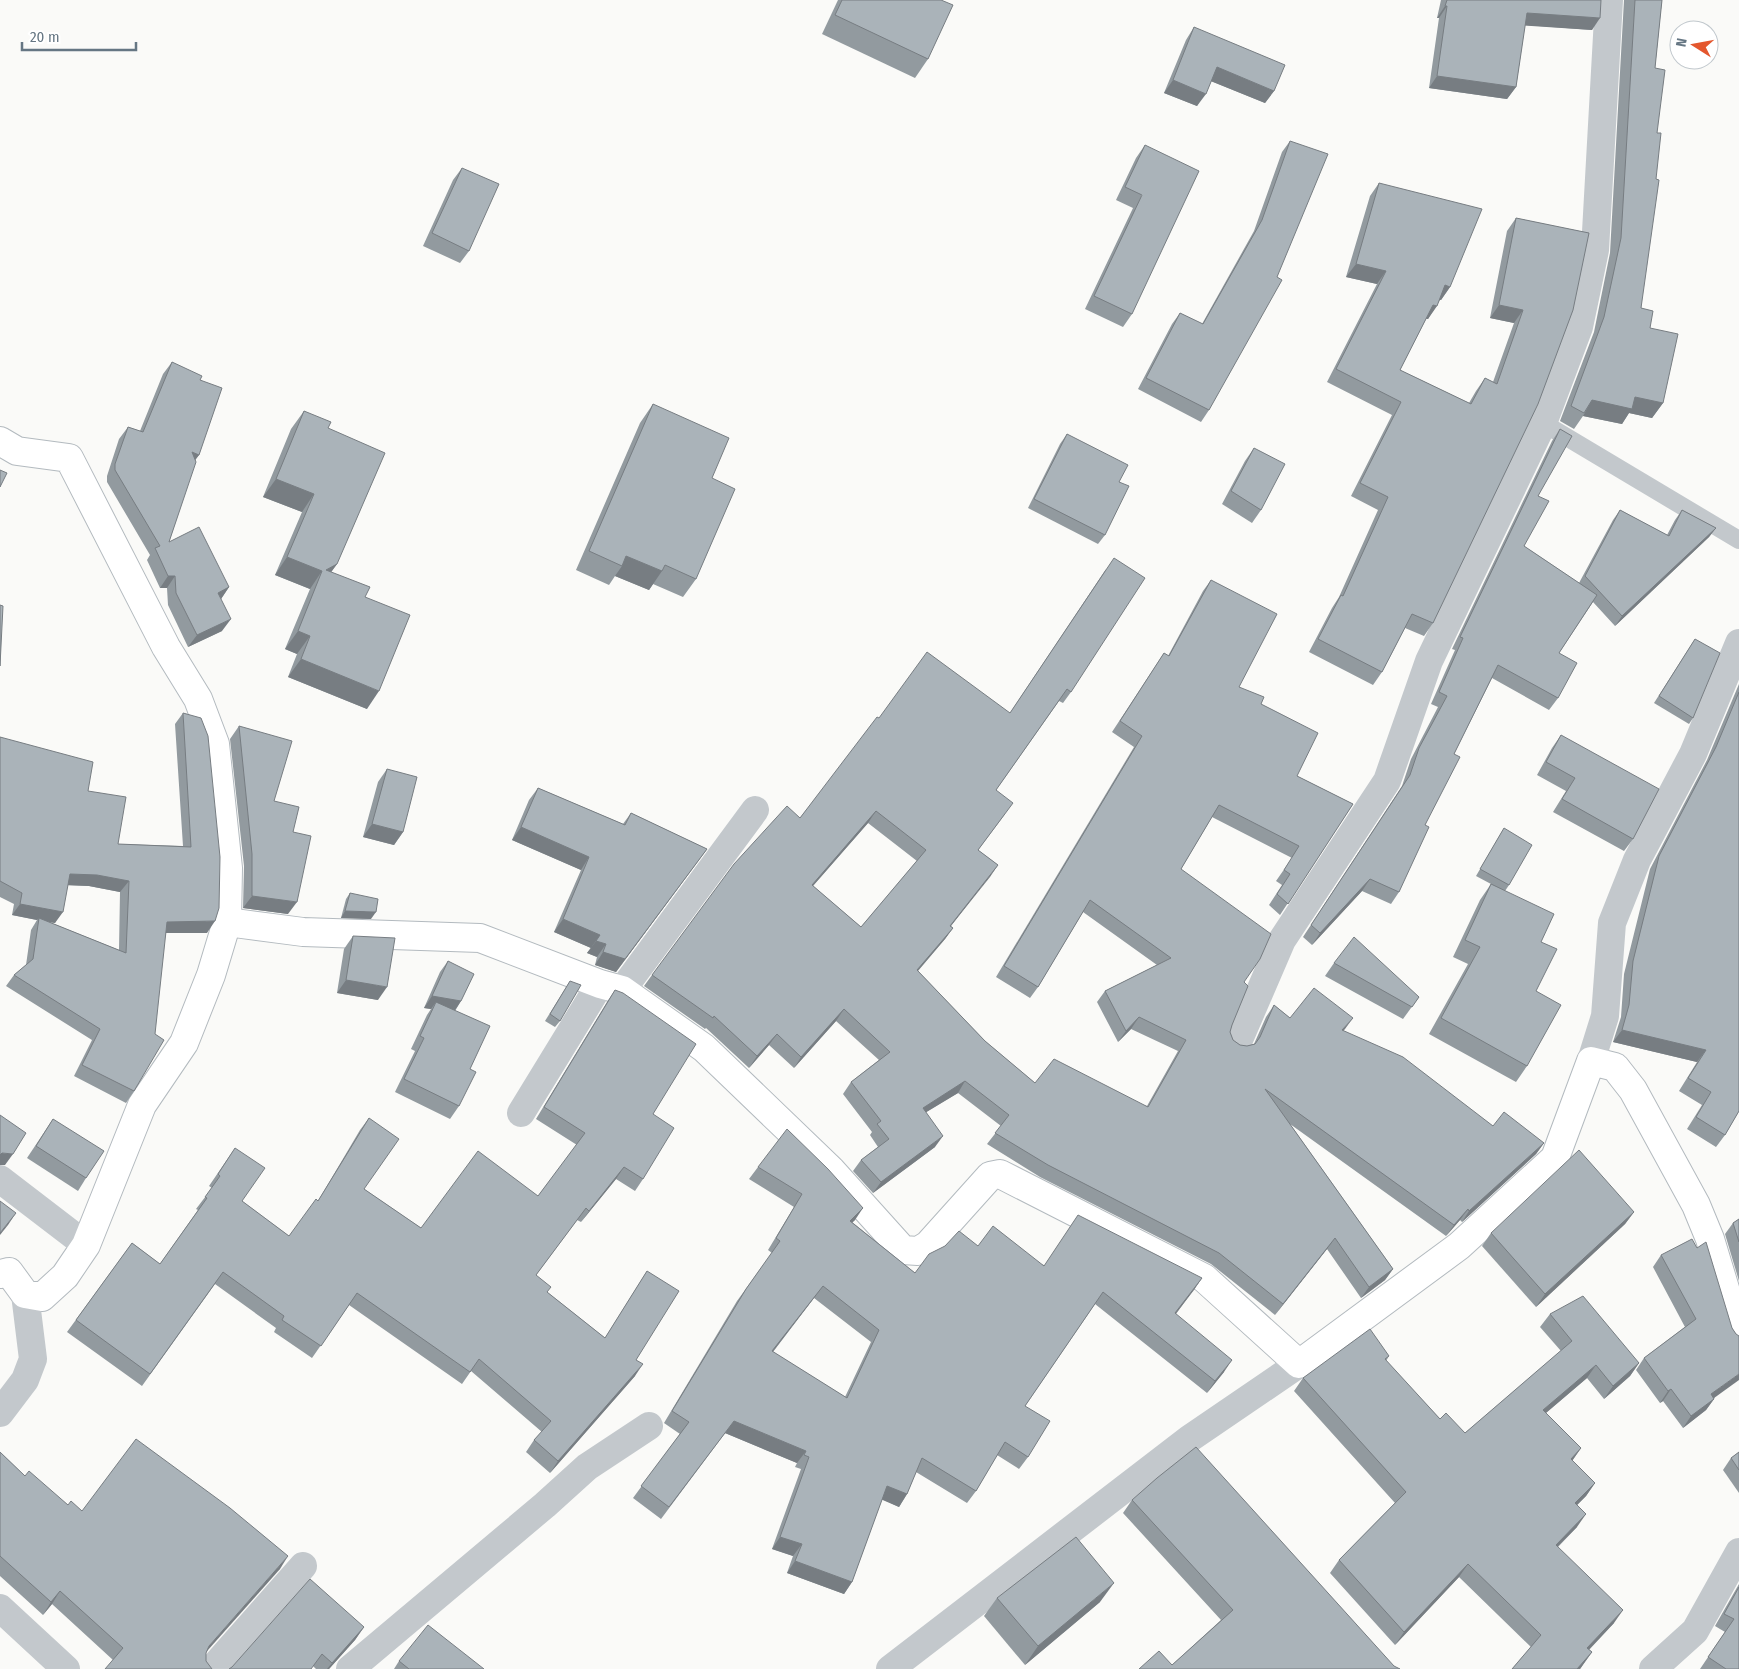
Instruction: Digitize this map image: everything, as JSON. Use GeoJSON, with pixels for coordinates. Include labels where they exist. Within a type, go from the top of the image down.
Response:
{"type":"FeatureCollection","features":[{"type":"Feature","properties":{"kind":"street"},"geometry":{"type":"LineString","coordinates":[[1238,1042],[1282,940],[1387,781],[1429,661],[1543,424],[1579,326],[1595,250],[1609,0]]}},
{"type":"Feature","properties":{"kind":"street"},"geometry":{"type":"LineString","coordinates":[[0,441],[17,452],[69,458],[166,647],[198,699],[215,744],[228,868],[227,922],[210,975],[184,1044],[142,1105],[86,1244],[65,1276],[42,1297],[25,1294]]}},
{"type":"Feature","properties":{"kind":"street"},"geometry":{"type":"LineString","coordinates":[[890,1669],[1188,1439],[1299,1364],[1459,1246],[1555,1158],[1591,1061],[1605,1016],[1612,923],[1637,860],[1693,754],[1739,643]]}},
{"type":"Feature","properties":{"kind":"street"},"geometry":{"type":"LineString","coordinates":[[521,1113],[611,987],[754,810]]}},
{"type":"Feature","properties":{"kind":"street"},"geometry":{"type":"LineString","coordinates":[[227,922],[303,932],[480,938],[611,987],[704,1048],[831,1170],[903,1250],[918,1251],[928,1245],[990,1176],[1000,1174],[1204,1278],[1299,1364]]}},
{"type":"Feature","properties":{"kind":"street"},"geometry":{"type":"LineString","coordinates":[[1591,1061],[1615,1067],[1633,1090],[1696,1205],[1710,1239],[1739,1336]]}},
{"type":"Feature","properties":{"kind":"street"},"geometry":{"type":"LineString","coordinates":[[0,1179],[86,1244]]}},
{"type":"Feature","properties":{"kind":"street"},"geometry":{"type":"LineString","coordinates":[[0,1274],[9,1272],[25,1294],[33,1359],[25,1380],[0,1413]]}},
{"type":"Feature","properties":{"kind":"street"},"geometry":{"type":"LineString","coordinates":[[350,1669],[538,1512],[586,1467],[649,1426]]}},
{"type":"Feature","properties":{"kind":"street"},"geometry":{"type":"LineString","coordinates":[[1188,1439],[1209,1462]]}},
{"type":"Feature","properties":{"kind":"street"},"geometry":{"type":"LineString","coordinates":[[1653,1669],[1695,1631],[1739,1552]]}},
{"type":"Feature","properties":{"kind":"street"},"geometry":{"type":"LineString","coordinates":[[212,1669],[303,1566]]}},
{"type":"Feature","properties":{"kind":"street"},"geometry":{"type":"LineString","coordinates":[[0,1608],[66,1669]]}},
{"type":"Feature","properties":{"kind":"lane"},"geometry":{"type":"LineString","coordinates":[[1543,424],[1739,540]]}},
{"type":"Feature","properties":{"kind":"building"},"geometry":{"type":"Polygon","coordinates":[[[842,0],[941,0],[953,5],[928,59],[835,15],[842,0]]]}},
{"type":"Feature","properties":{"kind":"building"},"geometry":{"type":"Polygon","coordinates":[[[1447,0],[1601,0],[1600,18],[1527,13],[1516,87],[1437,76],[1447,0]]]}},
{"type":"Feature","properties":{"kind":"building"},"geometry":{"type":"Polygon","coordinates":[[[1635,0],[1662,0],[1655,68],[1665,70],[1657,133],[1661,133],[1656,179],[1659,180],[1641,308],[1653,311],[1650,328],[1678,334],[1663,403],[1635,397],[1632,409],[1592,400],[1584,413],[1571,406],[1604,317],[1621,238],[1635,0]]]}},
{"type":"Feature","properties":{"kind":"building"},"geometry":{"type":"Polygon","coordinates":[[[1194,27],[1285,65],[1274,91],[1217,67],[1206,94],[1173,80],[1194,27]]]}},
{"type":"Feature","properties":{"kind":"building"},"geometry":{"type":"Polygon","coordinates":[[[1290,141],[1328,154],[1277,277],[1282,280],[1209,410],[1146,378],[1180,313],[1203,324],[1262,220],[1290,141]]]}},
{"type":"Feature","properties":{"kind":"building"},"geometry":{"type":"Polygon","coordinates":[[[1145,145],[1199,171],[1132,314],[1094,296],[1142,195],[1125,187],[1145,145]]]}},
{"type":"Feature","properties":{"kind":"building"},"geometry":{"type":"Polygon","coordinates":[[[462,168],[499,184],[469,251],[432,233],[462,168]]]}},
{"type":"Feature","properties":{"kind":"building"},"geometry":{"type":"Polygon","coordinates":[[[1379,183],[1482,209],[1450,287],[1445,285],[1437,306],[1433,305],[1400,370],[1471,404],[1485,378],[1497,384],[1523,310],[1499,305],[1516,218],[1589,233],[1573,310],[1538,404],[1433,623],[1412,614],[1382,672],[1318,639],[1341,595],[1343,596],[1388,497],[1360,483],[1401,402],[1336,369],[1386,271],[1356,264],[1379,183]]]}},
{"type":"Feature","properties":{"kind":"building"},"geometry":{"type":"Polygon","coordinates":[[[172,362],[202,376],[200,380],[222,388],[199,455],[192,452],[196,462],[169,542],[199,527],[229,587],[218,593],[231,619],[197,635],[176,593],[175,576],[168,576],[155,548],[160,546],[115,470],[115,464],[128,427],[143,432],[172,362]]]}},
{"type":"Feature","properties":{"kind":"building"},"geometry":{"type":"Polygon","coordinates":[[[653,404],[729,438],[712,478],[735,489],[696,579],[665,565],[662,571],[626,556],[622,566],[589,551],[653,404]]]}},
{"type":"Feature","properties":{"kind":"building"},"geometry":{"type":"Polygon","coordinates":[[[304,411],[331,422],[328,428],[385,453],[337,564],[326,570],[370,587],[365,597],[410,615],[379,691],[301,659],[310,636],[298,631],[322,571],[287,557],[314,494],[276,479],[304,411]]]}},
{"type":"Feature","properties":{"kind":"building"},"geometry":{"type":"Polygon","coordinates":[[[1560,429],[1572,436],[1538,496],[1549,501],[1524,546],[1597,595],[1559,653],[1577,663],[1558,698],[1498,665],[1454,754],[1460,757],[1425,825],[1429,827],[1399,892],[1370,879],[1320,933],[1311,925],[1410,775],[1419,748],[1447,696],[1439,692],[1463,638],[1460,637],[1560,429]]]}},
{"type":"Feature","properties":{"kind":"building"},"geometry":{"type":"Polygon","coordinates":[[[1067,434],[1128,465],[1119,482],[1129,486],[1105,535],[1034,499],[1067,434]]]}},
{"type":"Feature","properties":{"kind":"building"},"geometry":{"type":"Polygon","coordinates":[[[1254,448],[1285,464],[1261,510],[1231,491],[1254,448]]]}},
{"type":"Feature","properties":{"kind":"building"},"geometry":{"type":"Polygon","coordinates":[[[0,470],[7,473],[0,487],[0,470]]]}},
{"type":"Feature","properties":{"kind":"building"},"geometry":{"type":"Polygon","coordinates":[[[1620,510],[1669,536],[1682,510],[1716,528],[1622,616],[1585,576],[1620,510]]]}},
{"type":"Feature","properties":{"kind":"building"},"geometry":{"type":"Polygon","coordinates":[[[1114,558],[1145,578],[1071,692],[1067,689],[996,790],[1013,803],[978,850],[998,865],[950,926],[953,928],[917,970],[985,1041],[1035,1083],[1054,1059],[1148,1107],[1186,1040],[1139,1017],[1126,1031],[1105,991],[1171,958],[1090,900],[1038,987],[1004,966],[1142,736],[1120,721],[1164,653],[1169,656],[1211,580],[1277,614],[1239,687],[1264,697],[1261,704],[1318,733],[1297,776],[1353,804],[1288,904],[1277,894],[1290,874],[1284,870],[1299,846],[1219,805],[1181,869],[1271,934],[1260,959],[1244,982],[1248,986],[1230,1032],[1233,1040],[1240,1045],[1255,1044],[1274,1005],[1290,1018],[1314,988],[1353,1018],[1342,1030],[1403,1057],[1493,1126],[1504,1112],[1544,1143],[1469,1211],[1468,1209],[1454,1225],[1265,1089],[1393,1269],[1369,1287],[1335,1238],[1283,1304],[1219,1253],[1048,1165],[995,1133],[1009,1115],[965,1081],[923,1108],[943,1136],[881,1182],[861,1160],[889,1139],[877,1124],[881,1121],[851,1082],[890,1052],[844,1009],[801,1057],[777,1034],[757,1056],[714,1016],[713,1018],[652,975],[734,864],[787,806],[800,818],[877,717],[879,718],[927,652],[1010,713],[1114,558]],[[876,811],[812,885],[861,927],[926,850],[876,811]]]}},
{"type":"Feature","properties":{"kind":"building"},"geometry":{"type":"Polygon","coordinates":[[[0,605],[3,606],[0,666],[0,605]]]}},
{"type":"Feature","properties":{"kind":"building"},"geometry":{"type":"Polygon","coordinates":[[[1695,639],[1720,653],[1693,718],[1659,696],[1695,639]]]}},
{"type":"Feature","properties":{"kind":"building"},"geometry":{"type":"Polygon","coordinates":[[[1739,692],[1739,1111],[1725,1135],[1696,1117],[1711,1092],[1688,1078],[1706,1050],[1622,1030],[1629,1005],[1633,961],[1659,856],[1716,747],[1739,692]]]}},
{"type":"Feature","properties":{"kind":"building"},"geometry":{"type":"Polygon","coordinates":[[[183,713],[201,718],[208,736],[220,857],[219,908],[215,921],[167,922],[155,1034],[164,1040],[134,1091],[82,1065],[100,1029],[14,975],[33,959],[39,918],[126,953],[129,881],[97,875],[70,874],[63,912],[20,904],[22,893],[0,881],[0,737],[93,762],[88,791],[126,797],[118,844],[191,847],[183,713]]]}},
{"type":"Feature","properties":{"kind":"building"},"geometry":{"type":"Polygon","coordinates":[[[239,726],[292,741],[274,801],[299,807],[293,832],[311,836],[297,902],[252,896],[252,854],[239,726]]]}},
{"type":"Feature","properties":{"kind":"building"},"geometry":{"type":"Polygon","coordinates":[[[1561,735],[1659,789],[1633,839],[1562,799],[1575,778],[1546,762],[1561,735]]]}},
{"type":"Feature","properties":{"kind":"building"},"geometry":{"type":"Polygon","coordinates":[[[387,769],[417,777],[403,832],[372,824],[387,769]]]}},
{"type":"Feature","properties":{"kind":"building"},"geometry":{"type":"Polygon","coordinates":[[[538,788],[625,825],[631,813],[707,849],[625,959],[603,952],[606,944],[596,941],[600,935],[563,919],[589,857],[521,827],[538,788]]]}},
{"type":"Feature","properties":{"kind":"building"},"geometry":{"type":"Polygon","coordinates":[[[1504,828],[1532,845],[1509,885],[1480,869],[1504,828]]]}},
{"type":"Feature","properties":{"kind":"building"},"geometry":{"type":"Polygon","coordinates":[[[1491,884],[1554,914],[1541,942],[1557,949],[1536,991],[1561,1005],[1527,1066],[1441,1018],[1480,947],[1465,940],[1491,884]]]}},
{"type":"Feature","properties":{"kind":"building"},"geometry":{"type":"Polygon","coordinates":[[[350,893],[378,899],[376,912],[345,911],[350,893]]]}},
{"type":"Feature","properties":{"kind":"building"},"geometry":{"type":"Polygon","coordinates":[[[353,936],[395,938],[387,987],[346,980],[353,936]]]}},
{"type":"Feature","properties":{"kind":"building"},"geometry":{"type":"Polygon","coordinates":[[[1354,937],[1419,997],[1412,1007],[1334,963],[1354,937]]]}},
{"type":"Feature","properties":{"kind":"building"},"geometry":{"type":"Polygon","coordinates":[[[448,961],[474,974],[461,1001],[432,996],[448,961]]]}},
{"type":"Feature","properties":{"kind":"building"},"geometry":{"type":"Polygon","coordinates":[[[570,981],[581,985],[560,1021],[550,1014],[570,981]]]}},
{"type":"Feature","properties":{"kind":"building"},"geometry":{"type":"Polygon","coordinates":[[[615,990],[623,993],[696,1044],[653,1114],[674,1128],[643,1179],[624,1167],[589,1211],[586,1208],[536,1275],[551,1287],[547,1292],[605,1338],[647,1271],[679,1291],[636,1360],[643,1364],[558,1461],[534,1440],[551,1421],[479,1359],[470,1372],[357,1293],[321,1346],[282,1320],[284,1316],[223,1272],[150,1374],[76,1320],[132,1243],[160,1264],[207,1198],[205,1197],[220,1176],[218,1174],[235,1148],[265,1168],[242,1201],[289,1236],[316,1199],[318,1201],[369,1118],[399,1139],[364,1189],[421,1228],[478,1151],[538,1196],[585,1133],[544,1107],[615,990]]]}},
{"type":"Feature","properties":{"kind":"building"},"geometry":{"type":"Polygon","coordinates":[[[436,1002],[490,1026],[470,1069],[476,1072],[459,1106],[404,1079],[424,1038],[420,1036],[436,1002]]]}},
{"type":"Feature","properties":{"kind":"building"},"geometry":{"type":"Polygon","coordinates":[[[0,1115],[26,1133],[13,1154],[2,1153],[0,1155],[0,1115]]]}},
{"type":"Feature","properties":{"kind":"building"},"geometry":{"type":"Polygon","coordinates":[[[53,1119],[104,1151],[86,1178],[36,1146],[53,1119]]]}},
{"type":"Feature","properties":{"kind":"building"},"geometry":{"type":"Polygon","coordinates":[[[787,1129],[828,1169],[863,1208],[850,1221],[915,1273],[929,1254],[945,1246],[959,1231],[978,1246],[993,1226],[1044,1266],[1078,1215],[1202,1278],[1175,1313],[1232,1360],[1215,1381],[1103,1292],[1025,1406],[1050,1421],[1028,1457],[1005,1442],[976,1491],[922,1458],[907,1494],[887,1486],[852,1582],[795,1561],[802,1544],[780,1537],[809,1457],[804,1455],[806,1451],[734,1421],[669,1507],[641,1486],[689,1422],[672,1411],[746,1289],[780,1241],[776,1238],[802,1194],[758,1167],[787,1129]],[[823,1286],[772,1351],[847,1398],[879,1330],[823,1286]]]}},
{"type":"Feature","properties":{"kind":"building"},"geometry":{"type":"Polygon","coordinates":[[[1579,1150],[1634,1212],[1545,1294],[1491,1233],[1579,1150]]]}},
{"type":"Feature","properties":{"kind":"building"},"geometry":{"type":"Polygon","coordinates":[[[0,1201],[16,1213],[0,1233],[0,1201]]]}},
{"type":"Feature","properties":{"kind":"building"},"geometry":{"type":"Polygon","coordinates":[[[1739,1219],[1739,1242],[1733,1223],[1739,1219]]]}},
{"type":"Feature","properties":{"kind":"building"},"geometry":{"type":"Polygon","coordinates":[[[1692,1239],[1697,1248],[1706,1242],[1732,1328],[1739,1336],[1739,1374],[1711,1394],[1714,1399],[1691,1416],[1671,1389],[1668,1391],[1644,1358],[1696,1319],[1661,1255],[1692,1239]]]}},
{"type":"Feature","properties":{"kind":"building"},"geometry":{"type":"Polygon","coordinates":[[[1583,1296],[1639,1363],[1613,1386],[1596,1365],[1543,1410],[1581,1448],[1571,1459],[1595,1483],[1575,1503],[1586,1514],[1556,1545],[1623,1610],[1587,1648],[1592,1652],[1577,1669],[1512,1669],[1541,1635],[1468,1564],[1404,1632],[1339,1560],[1406,1492],[1303,1378],[1370,1329],[1389,1356],[1385,1359],[1440,1419],[1446,1413],[1465,1433],[1572,1341],[1550,1314],[1583,1296]]]}},
{"type":"Feature","properties":{"kind":"building"},"geometry":{"type":"Polygon","coordinates":[[[136,1439],[230,1508],[288,1556],[209,1646],[206,1653],[206,1661],[212,1669],[105,1669],[123,1648],[60,1591],[51,1602],[0,1556],[0,1452],[25,1476],[29,1471],[68,1505],[71,1501],[82,1511],[136,1439]]]}},
{"type":"Feature","properties":{"kind":"building"},"geometry":{"type":"Polygon","coordinates":[[[1196,1447],[1394,1666],[1400,1669],[1139,1669],[1159,1651],[1172,1665],[1233,1610],[1132,1500],[1196,1447]]]}},
{"type":"Feature","properties":{"kind":"building"},"geometry":{"type":"Polygon","coordinates":[[[1739,1452],[1739,1470],[1731,1458],[1739,1452]]]}},
{"type":"Feature","properties":{"kind":"building"},"geometry":{"type":"Polygon","coordinates":[[[1076,1537],[1114,1583],[1038,1646],[997,1598],[1076,1537]]]}},
{"type":"Feature","properties":{"kind":"building"},"geometry":{"type":"Polygon","coordinates":[[[310,1579],[364,1627],[332,1663],[322,1654],[311,1669],[229,1669],[232,1667],[310,1579]]]}},
{"type":"Feature","properties":{"kind":"building"},"geometry":{"type":"Polygon","coordinates":[[[1739,1587],[1739,1669],[1726,1669],[1708,1657],[1734,1619],[1724,1614],[1739,1587]]]}},
{"type":"Feature","properties":{"kind":"building"},"geometry":{"type":"Polygon","coordinates":[[[428,1625],[484,1669],[409,1669],[399,1661],[428,1625]]]}}]}
